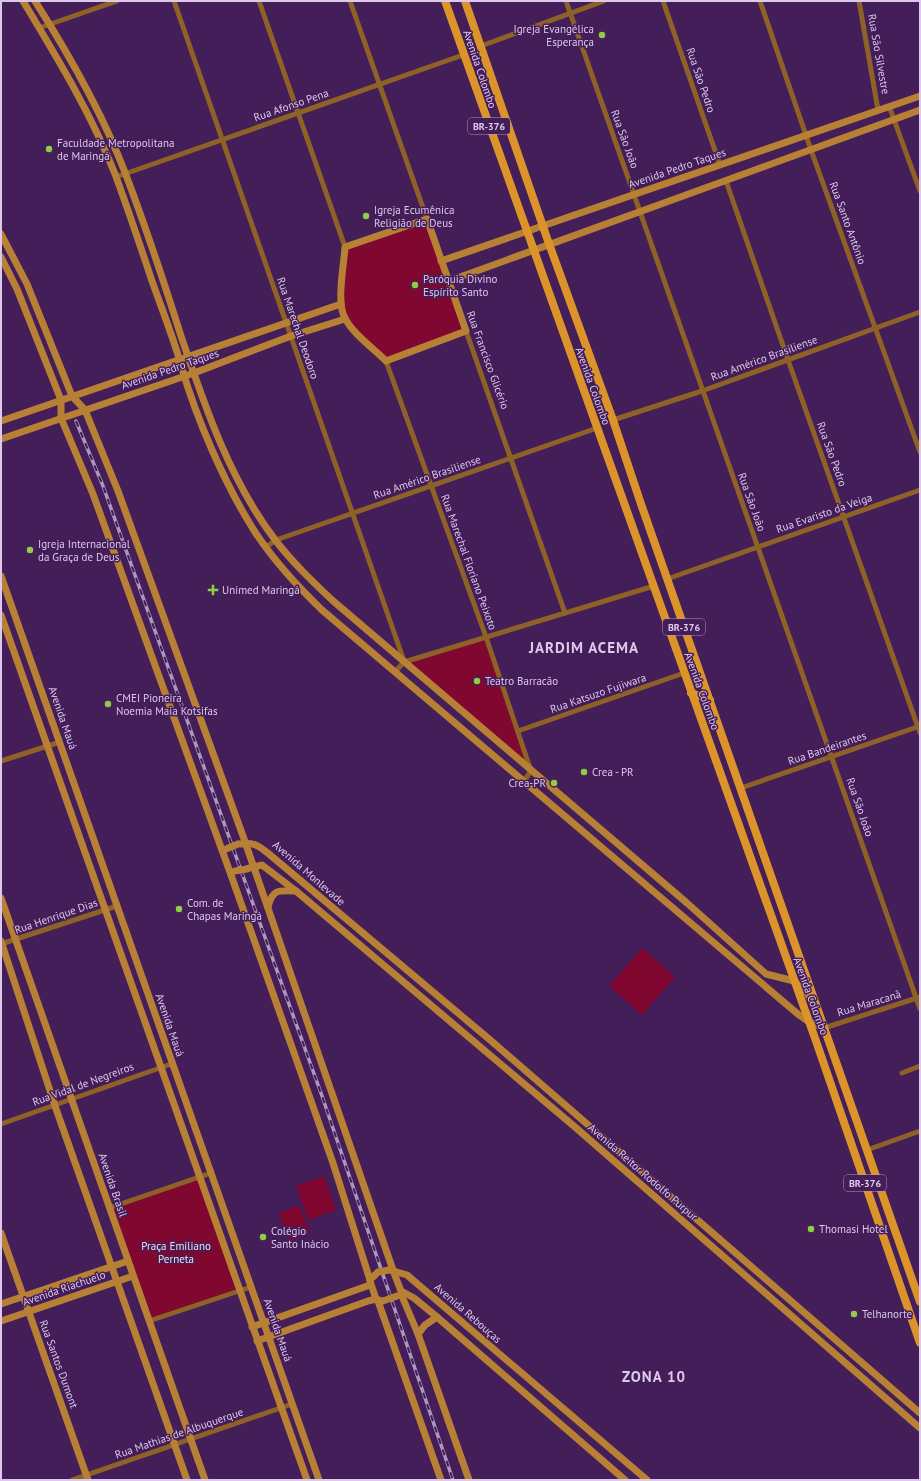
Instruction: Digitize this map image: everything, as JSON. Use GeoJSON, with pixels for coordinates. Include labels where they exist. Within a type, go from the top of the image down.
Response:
{"type":"FeatureCollection","features":[{"type":"Feature","properties":{"kind":"main road"},"geometry":{"type":"LineString","coordinates":[[22,1],[83,106],[116,177],[208,439],[231,490],[255,532],[266,547],[292,580],[322,610],[809,1022],[824,1028]]}},
{"type":"Feature","properties":{"kind":"main road"},"geometry":{"type":"LineString","coordinates":[[36,1],[92,101],[125,173],[194,373],[218,435],[241,485],[276,540],[300,570],[404,662],[680,897],[766,974],[794,981],[806,993],[824,1028]]}},
{"type":"Feature","properties":{"kind":"main road","name":"Avenida Colombo"},"geometry":{"type":"LineString","coordinates":[[445,1],[526,232],[622,495],[809,1022],[920,1343]]}},
{"type":"Feature","properties":{"kind":"main road","name":"Avenida Colombo"},"geometry":{"type":"LineString","coordinates":[[464,1],[544,226],[549,245],[613,420],[640,504],[899,1241],[918,1289],[920,1302]]}},
{"type":"Feature","properties":{"kind":"main road","name":"Avenida Pedro Taques"},"geometry":{"type":"LineString","coordinates":[[441,261],[920,96]]}},
{"type":"Feature","properties":{"kind":"main road"},"geometry":{"type":"LineString","coordinates":[[83,106],[92,101]]}},
{"type":"Feature","properties":{"kind":"main road"},"geometry":{"type":"LineString","coordinates":[[448,281],[920,110]]}},
{"type":"Feature","properties":{"kind":"main road"},"geometry":{"type":"LineString","coordinates":[[426,219],[345,247],[341,304],[345,319],[386,361],[466,331]]}},
{"type":"Feature","properties":{"kind":"main road","name":"Rua Francisco Glicério"},"geometry":{"type":"LineString","coordinates":[[426,219],[466,331]]}},
{"type":"Feature","properties":{"kind":"main road"},"geometry":{"type":"LineString","coordinates":[[1,234],[27,284],[72,396],[84,410],[118,492],[250,868],[268,907],[400,1294],[418,1334],[469,1480]]}},
{"type":"Feature","properties":{"kind":"main road"},"geometry":{"type":"LineString","coordinates":[[1,257],[17,289],[61,400],[61,418],[94,494],[224,851],[228,868],[333,1163],[371,1281],[379,1300],[441,1480]]}},
{"type":"Feature","properties":{"kind":"main road"},"geometry":{"type":"LineString","coordinates":[[17,289],[27,284]]}},
{"type":"Feature","properties":{"kind":"main road"},"geometry":{"type":"LineString","coordinates":[[161,304],[170,302]]}},
{"type":"Feature","properties":{"kind":"main road","name":"Avenida Pedro Taques"},"geometry":{"type":"LineString","coordinates":[[1,421],[341,304]]}},
{"type":"Feature","properties":{"kind":"main road","name":"Avenida Pedro Taques"},"geometry":{"type":"LineString","coordinates":[[1,439],[194,373],[291,336],[345,319]]}},
{"type":"Feature","properties":{"kind":"main road"},"geometry":{"type":"LineString","coordinates":[[208,439],[218,435]]}},
{"type":"Feature","properties":{"kind":"main road"},"geometry":{"type":"LineString","coordinates":[[622,495],[636,492]]}},
{"type":"Feature","properties":{"kind":"main road"},"geometry":{"type":"LineString","coordinates":[[626,507],[640,504]]}},
{"type":"Feature","properties":{"kind":"main road","name":"Avenida Mauá"},"geometry":{"type":"LineString","coordinates":[[1,576],[2,584],[60,742],[319,1480]]}},
{"type":"Feature","properties":{"kind":"main road","name":"Avenida Mauá"},"geometry":{"type":"LineString","coordinates":[[1,615],[307,1480]]}},
{"type":"Feature","properties":{"kind":"main road"},"geometry":{"type":"LineString","coordinates":[[691,693],[710,700]]}},
{"type":"Feature","properties":{"kind":"main road","name":"Avenida Monlevade"},"geometry":{"type":"LineString","coordinates":[[242,844],[252,843],[262,848],[356,928]]}},
{"type":"Feature","properties":{"kind":"main road"},"geometry":{"type":"LineString","coordinates":[[224,851],[242,844]]}},
{"type":"Feature","properties":{"kind":"main road","name":"Avenida Monlevade"},"geometry":{"type":"LineString","coordinates":[[228,868],[235,871],[262,865],[296,891],[349,936]]}},
{"type":"Feature","properties":{"kind":"main road"},"geometry":{"type":"LineString","coordinates":[[268,907],[271,896],[274,893],[282,891],[296,891]]}},
{"type":"Feature","properties":{"kind":"main road"},"geometry":{"type":"LineString","coordinates":[[763,895],[774,905],[783,910]]}},
{"type":"Feature","properties":{"kind":"main road"},"geometry":{"type":"LineString","coordinates":[[672,906],[680,897]]}},
{"type":"Feature","properties":{"kind":"main road","name":"Avenida Brasil"},"geometry":{"type":"LineString","coordinates":[[1,898],[205,1480]]}},
{"type":"Feature","properties":{"kind":"main road"},"geometry":{"type":"LineString","coordinates":[[349,936],[356,928]]}},
{"type":"Feature","properties":{"kind":"main road","name":"Avenida Reitor Rodolfo Purpur"},"geometry":{"type":"LineString","coordinates":[[356,928],[691,1213],[920,1413]]}},
{"type":"Feature","properties":{"kind":"main road","name":"Avenida Reitor Rodolfo Purpur"},"geometry":{"type":"LineString","coordinates":[[349,936],[650,1192],[920,1428]]}},
{"type":"Feature","properties":{"kind":"main road"},"geometry":{"type":"LineString","coordinates":[[1,943],[55,1106],[187,1480]]}},
{"type":"Feature","properties":{"kind":"main road"},"geometry":{"type":"LineString","coordinates":[[523,1083],[530,1075]]}},
{"type":"Feature","properties":{"kind":"main road"},"geometry":{"type":"LineString","coordinates":[[650,1192],[657,1184]]}},
{"type":"Feature","properties":{"kind":"main road"},"geometry":{"type":"LineString","coordinates":[[684,1222],[691,1213]]}},
{"type":"Feature","properties":{"kind":"main road"},"geometry":{"type":"LineString","coordinates":[[880,1227],[887,1226],[899,1241]]}},
{"type":"Feature","properties":{"kind":"main road","name":"Rua Santos Dumont"},"geometry":{"type":"LineString","coordinates":[[1,1234],[88,1478]]}},
{"type":"Feature","properties":{"kind":"main road"},"geometry":{"type":"LineString","coordinates":[[708,1243],[715,1234]]}},
{"type":"Feature","properties":{"kind":"main road","name":"Avenida Riachuelo"},"geometry":{"type":"LineString","coordinates":[[1,1304],[128,1261]]}},
{"type":"Feature","properties":{"kind":"main road"},"geometry":{"type":"LineString","coordinates":[[252,1327],[317,1304],[371,1281],[378,1272],[392,1271]]}},
{"type":"Feature","properties":{"kind":"main road","name":"Avenida Rebouças"},"geometry":{"type":"LineString","coordinates":[[392,1271],[407,1275],[646,1480]]}},
{"type":"Feature","properties":{"kind":"main road","name":"Avenida Riachuelo"},"geometry":{"type":"LineString","coordinates":[[1,1321],[134,1276]]}},
{"type":"Feature","properties":{"kind":"main road"},"geometry":{"type":"LineString","coordinates":[[257,1340],[400,1294]]}},
{"type":"Feature","properties":{"kind":"main road","name":"Avenida Rebouças"},"geometry":{"type":"LineString","coordinates":[[400,1294],[414,1298],[438,1317],[626,1480]]}},
{"type":"Feature","properties":{"kind":"main road"},"geometry":{"type":"LineString","coordinates":[[785,1310],[792,1302]]}},
{"type":"Feature","properties":{"kind":"main road"},"geometry":{"type":"LineString","coordinates":[[317,1304],[322,1318]]}},
{"type":"Feature","properties":{"kind":"main road"},"geometry":{"type":"LineString","coordinates":[[418,1334],[425,1325],[438,1317]]}},
{"type":"Feature","properties":{"kind":"main road"},"geometry":{"type":"LineString","coordinates":[[848,1366],[855,1357]]}},
{"type":"Feature","properties":{"kind":"main road"},"geometry":{"type":"LineString","coordinates":[[557,1421],[566,1411]]}},
{"type":"Feature","properties":{"kind":"street"},"geometry":{"type":"LineString","coordinates":[[39,28],[117,1]]}},
{"type":"Feature","properties":{"kind":"street","name":"Rua Marechal Deodoro"},"geometry":{"type":"LineString","coordinates":[[174,1],[404,662]]}},
{"type":"Feature","properties":{"kind":"street"},"geometry":{"type":"LineString","coordinates":[[259,1],[300,113],[345,247]]}},
{"type":"Feature","properties":{"kind":"street","name":"Rua Francisco Glicério"},"geometry":{"type":"LineString","coordinates":[[350,1],[426,219]]}},
{"type":"Feature","properties":{"kind":"street","name":"Rua São João"},"geometry":{"type":"LineString","coordinates":[[566,1],[635,195],[702,391],[918,998],[920,1009]]}},
{"type":"Feature","properties":{"kind":"street"},"geometry":{"type":"LineString","coordinates":[[480,46],[604,1]]}},
{"type":"Feature","properties":{"kind":"street","name":"Rua São Pedro"},"geometry":{"type":"LineString","coordinates":[[663,1],[720,165]]}},
{"type":"Feature","properties":{"kind":"street","name":"Rua Santo Antônio"},"geometry":{"type":"LineString","coordinates":[[760,1],[811,150],[920,452]]}},
{"type":"Feature","properties":{"kind":"street","name":"Rua São Silvestre"},"geometry":{"type":"LineString","coordinates":[[859,1],[878,110]]}},
{"type":"Feature","properties":{"kind":"street","name":"Rua Afonso Pena"},"geometry":{"type":"LineString","coordinates":[[116,177],[464,55]]}},
{"type":"Feature","properties":{"kind":"street"},"geometry":{"type":"LineString","coordinates":[[889,106],[920,191]]}},
{"type":"Feature","properties":{"kind":"street","name":"Rua São Pedro"},"geometry":{"type":"LineString","coordinates":[[726,181],[788,360],[919,726],[920,733]]}},
{"type":"Feature","properties":{"kind":"street","name":"Rua Américo Brasiliense"},"geometry":{"type":"LineString","coordinates":[[613,420],[702,391],[920,312]]}},
{"type":"Feature","properties":{"kind":"street","name":"Rua Francisco Glicério"},"geometry":{"type":"LineString","coordinates":[[466,331],[565,613]]}},
{"type":"Feature","properties":{"kind":"street","name":"Rua Marechal Floriano Peixoto"},"geometry":{"type":"LineString","coordinates":[[386,361],[486,637],[531,771]]}},
{"type":"Feature","properties":{"kind":"street","name":"Rua Américo Brasiliense"},"geometry":{"type":"LineString","coordinates":[[266,547],[276,540],[597,428]]}},
{"type":"Feature","properties":{"kind":"street","name":"Rua Evaristo da Veiga"},"geometry":{"type":"LineString","coordinates":[[667,579],[920,490]]}},
{"type":"Feature","properties":{"kind":"street"},"geometry":{"type":"LineString","coordinates":[[396,672],[404,662],[654,586]]}},
{"type":"Feature","properties":{"kind":"street","name":"Rua Katsuzo Fujiwara"},"geometry":{"type":"LineString","coordinates":[[518,731],[684,673]]}},
{"type":"Feature","properties":{"kind":"street","name":"Rua Bandeirantes"},"geometry":{"type":"LineString","coordinates":[[741,788],[832,758],[919,726]]}},
{"type":"Feature","properties":{"kind":"street"},"geometry":{"type":"LineString","coordinates":[[1,761],[60,742]]}},
{"type":"Feature","properties":{"kind":"street"},"geometry":{"type":"LineString","coordinates":[[524,781],[531,771]]}},
{"type":"Feature","properties":{"kind":"street","name":"Rua Henrique Dias"},"geometry":{"type":"LineString","coordinates":[[1,943],[16,940],[117,906]]}},
{"type":"Feature","properties":{"kind":"street","name":"Rua Maracanã"},"geometry":{"type":"LineString","coordinates":[[824,1028],[918,998]]}},
{"type":"Feature","properties":{"kind":"street","name":"Rua Vidal de Negreiros"},"geometry":{"type":"LineString","coordinates":[[1,1124],[172,1064]]}},
{"type":"Feature","properties":{"kind":"street"},"geometry":{"type":"LineString","coordinates":[[902,1073],[920,1066]]}},
{"type":"Feature","properties":{"kind":"street"},"geometry":{"type":"LineString","coordinates":[[867,1150],[920,1131]]}},
{"type":"Feature","properties":{"kind":"street"},"geometry":{"type":"LineString","coordinates":[[109,1208],[211,1173]]}},
{"type":"Feature","properties":{"kind":"street"},"geometry":{"type":"LineString","coordinates":[[149,1321],[251,1287]]}},
{"type":"Feature","properties":{"kind":"street","name":"Rua Mathias de Albuquerque"},"geometry":{"type":"LineString","coordinates":[[72,1480],[88,1478],[191,1439],[292,1404]]}},
{"type":"Feature","properties":{"kind":"green space"},"geometry":{"type":"Polygon","coordinates":[[[427,219],[466,331],[386,361],[359,334],[342,309],[345,247],[427,219]]]}},
{"type":"Feature","properties":{"kind":"green space"},"geometry":{"type":"Polygon","coordinates":[[[486,637],[531,771],[404,662],[486,637]]]}},
{"type":"Feature","properties":{"kind":"green space"},"geometry":{"type":"Polygon","coordinates":[[[642,948],[675,977],[642,1015],[609,986],[642,948]]]}},
{"type":"Feature","properties":{"kind":"green space"},"geometry":{"type":"Polygon","coordinates":[[[324,1176],[336,1210],[308,1220],[296,1186],[324,1176]]]}},
{"type":"Feature","properties":{"kind":"green space","name":"Praça Emiliano Perneta"},"geometry":{"type":"Polygon","coordinates":[[[200,1177],[240,1291],[149,1321],[109,1208],[200,1177]]]}},
{"type":"Feature","properties":{"kind":"green space"},"geometry":{"type":"Polygon","coordinates":[[[299,1205],[310,1233],[289,1241],[279,1213],[299,1205]]]}},
{"type":"Feature","properties":{"kind":"railway"},"geometry":{"type":"LineString","coordinates":[[76,421],[103,486],[322,1096],[453,1480]]}},
{"type":"Feature","properties":{"kind":"place","name":"Igreja Evangélica Esperança"},"geometry":{"type":"Point","coordinates":[602,35]}},
{"type":"Feature","properties":{"kind":"place","name":"Faculdade Metropolitana de Maringá"},"geometry":{"type":"Point","coordinates":[49,149]}},
{"type":"Feature","properties":{"kind":"place","name":"Igreja Ecumênica Religião de Deus"},"geometry":{"type":"Point","coordinates":[366,216]}},
{"type":"Feature","properties":{"kind":"place","name":"Paróquia Divino Espírito Santo"},"geometry":{"type":"Point","coordinates":[415,285]}},
{"type":"Feature","properties":{"kind":"place","name":"Igreja Internacional da Graça de Deus"},"geometry":{"type":"Point","coordinates":[30,550]}},
{"type":"Feature","properties":{"kind":"place","name":"Unimed Maringá"},"geometry":{"type":"Point","coordinates":[213,590]}},
{"type":"Feature","properties":{"kind":"place","name":"Teatro Barracão"},"geometry":{"type":"Point","coordinates":[477,681]}},
{"type":"Feature","properties":{"kind":"place","name":"CMEI Pioneira Noemia Maia Kotsifas"},"geometry":{"type":"Point","coordinates":[108,704]}},
{"type":"Feature","properties":{"kind":"place","name":"Crea - PR"},"geometry":{"type":"Point","coordinates":[584,772]}},
{"type":"Feature","properties":{"kind":"place","name":"Crea-PR"},"geometry":{"type":"Point","coordinates":[554,783]}},
{"type":"Feature","properties":{"kind":"place","name":"Com. de Chapas Maringá"},"geometry":{"type":"Point","coordinates":[179,909]}},
{"type":"Feature","properties":{"kind":"place","name":"Thomasi Hotel"},"geometry":{"type":"Point","coordinates":[811,1229]}},
{"type":"Feature","properties":{"kind":"place","name":"Colégio Santo Inácio"},"geometry":{"type":"Point","coordinates":[263,1237]}},
{"type":"Feature","properties":{"kind":"place","name":"Telhanorte"},"geometry":{"type":"Point","coordinates":[854,1314]}},
{"type":"Feature","properties":{"kind":"district","name":"JARDIM ACEMA"},"geometry":{"type":"Point","coordinates":[584,647]}},
{"type":"Feature","properties":{"kind":"district","name":"ZONA 10"},"geometry":{"type":"Point","coordinates":[654,1376]}}]}
